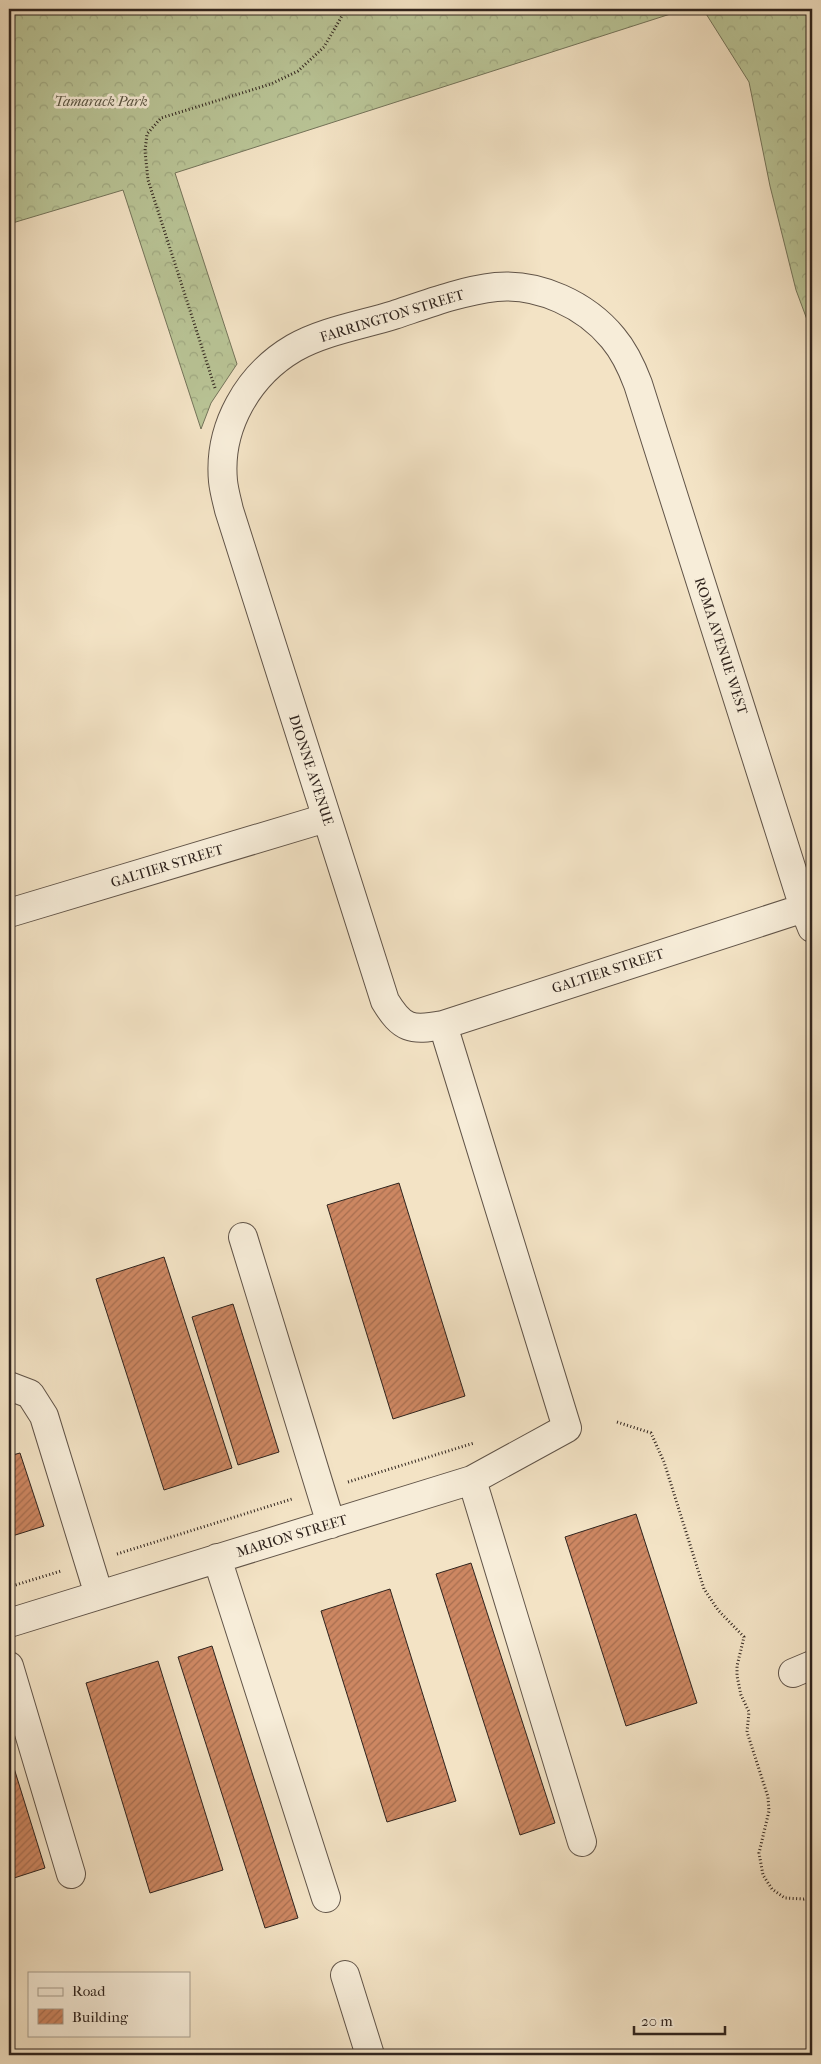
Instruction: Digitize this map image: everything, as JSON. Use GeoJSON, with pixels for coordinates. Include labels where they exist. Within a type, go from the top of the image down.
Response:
{"type":"FeatureCollection","features":[{"type":"Feature","properties":{"kind":"street","name":"FARRINGTON STREET"},"geometry":{"type":"LineString","coordinates":[[229,510],[223,480],[224,450],[232,419],[246,392],[268,366],[295,348],[320,337],[465,293],[497,287],[530,289],[563,299],[590,315],[613,338],[631,365],[638,384]]}},
{"type":"Feature","properties":{"kind":"street","name":"ROMA AVENUE WEST"},"geometry":{"type":"LineString","coordinates":[[638,384],[809,914]]}},
{"type":"Feature","properties":{"kind":"street","name":"DIONNE AVENUE"},"geometry":{"type":"LineString","coordinates":[[229,510],[385,1001],[394,1016],[404,1024]]}},
{"type":"Feature","properties":{"kind":"street","name":"GALTIER STREET"},"geometry":{"type":"LineString","coordinates":[[9,914],[326,818]]}},
{"type":"Feature","properties":{"kind":"street","name":"GALTIER STREET"},"geometry":{"type":"LineString","coordinates":[[404,1024],[423,1028],[443,1025],[809,914]]}},
{"type":"Feature","properties":{"kind":"street","name":"MARION STREET"},"geometry":{"type":"LineString","coordinates":[[9,1623],[472,1480],[567,1428],[443,1025]]}},
{"type":"Feature","properties":{"kind":"street"},"geometry":{"type":"LineString","coordinates":[[243,1237],[331,1524]]}},
{"type":"Feature","properties":{"kind":"street"},"geometry":{"type":"LineString","coordinates":[[9,1386],[30,1394],[44,1416],[98,1595]]}},
{"type":"Feature","properties":{"kind":"street"},"geometry":{"type":"LineString","coordinates":[[472,1480],[582,1842]]}},
{"type":"Feature","properties":{"kind":"street"},"geometry":{"type":"LineString","coordinates":[[218,1558],[326,1898]]}},
{"type":"Feature","properties":{"kind":"street"},"geometry":{"type":"LineString","coordinates":[[9,1666],[71,1874]]}},
{"type":"Feature","properties":{"kind":"street"},"geometry":{"type":"LineString","coordinates":[[345,1975],[370,2055]]}},
{"type":"Feature","properties":{"kind":"path"},"geometry":{"type":"LineString","coordinates":[[232,419],[215,389],[148,180],[145,151],[147,134],[161,118],[271,84],[298,71],[324,47],[346,9]]}},
{"type":"Feature","properties":{"kind":"path"},"geometry":{"type":"LineString","coordinates":[[617,1422],[651,1433],[664,1462],[704,1589],[718,1610],[744,1637],[737,1666],[737,1676],[741,1695],[749,1712],[747,1732],[768,1796],[769,1812],[760,1853],[763,1875],[772,1889],[785,1898],[804,1899],[812,1897]]}},
{"type":"Feature","properties":{"kind":"path"},"geometry":{"type":"LineString","coordinates":[[9,1587],[477,1442]]}},
{"type":"Feature","properties":{"kind":"green space","name":"Tamarack Park"},"geometry":{"type":"Polygon","coordinates":[[[9,9],[686,9],[175,173],[237,364],[211,403],[201,429],[123,190],[9,224],[9,9]]]}},
{"type":"Feature","properties":{"kind":"green space"},"geometry":{"type":"Polygon","coordinates":[[[703,9],[812,9],[812,333],[796,290],[770,186],[749,82],[703,9]]]}},
{"type":"Feature","properties":{"kind":"building"},"geometry":{"type":"Polygon","coordinates":[[[399,1183],[465,1396],[393,1419],[327,1205],[399,1183]]]}},
{"type":"Feature","properties":{"kind":"building"},"geometry":{"type":"Polygon","coordinates":[[[164,1257],[232,1468],[164,1490],[96,1279],[164,1257]]]}},
{"type":"Feature","properties":{"kind":"building"},"geometry":{"type":"Polygon","coordinates":[[[233,1304],[279,1452],[238,1465],[192,1317],[233,1304]]]}},
{"type":"Feature","properties":{"kind":"building"},"geometry":{"type":"Polygon","coordinates":[[[20,1453],[44,1526],[9,1537],[9,1456],[20,1453]]]}},
{"type":"Feature","properties":{"kind":"building"},"geometry":{"type":"Polygon","coordinates":[[[636,1514],[697,1703],[626,1726],[565,1537],[636,1514]]]}},
{"type":"Feature","properties":{"kind":"building"},"geometry":{"type":"Polygon","coordinates":[[[471,1563],[555,1823],[520,1835],[436,1574],[471,1563]]]}},
{"type":"Feature","properties":{"kind":"building"},"geometry":{"type":"Polygon","coordinates":[[[390,1589],[456,1801],[387,1822],[321,1611],[390,1589]]]}},
{"type":"Feature","properties":{"kind":"building"},"geometry":{"type":"Polygon","coordinates":[[[212,1646],[298,1918],[265,1928],[178,1657],[212,1646]]]}},
{"type":"Feature","properties":{"kind":"building"},"geometry":{"type":"Polygon","coordinates":[[[158,1661],[223,1870],[150,1893],[86,1683],[158,1661]]]}},
{"type":"Feature","properties":{"kind":"building"},"geometry":{"type":"Polygon","coordinates":[[[9,1752],[45,1868],[11,1879],[9,1870],[9,1752]]]}}]}
